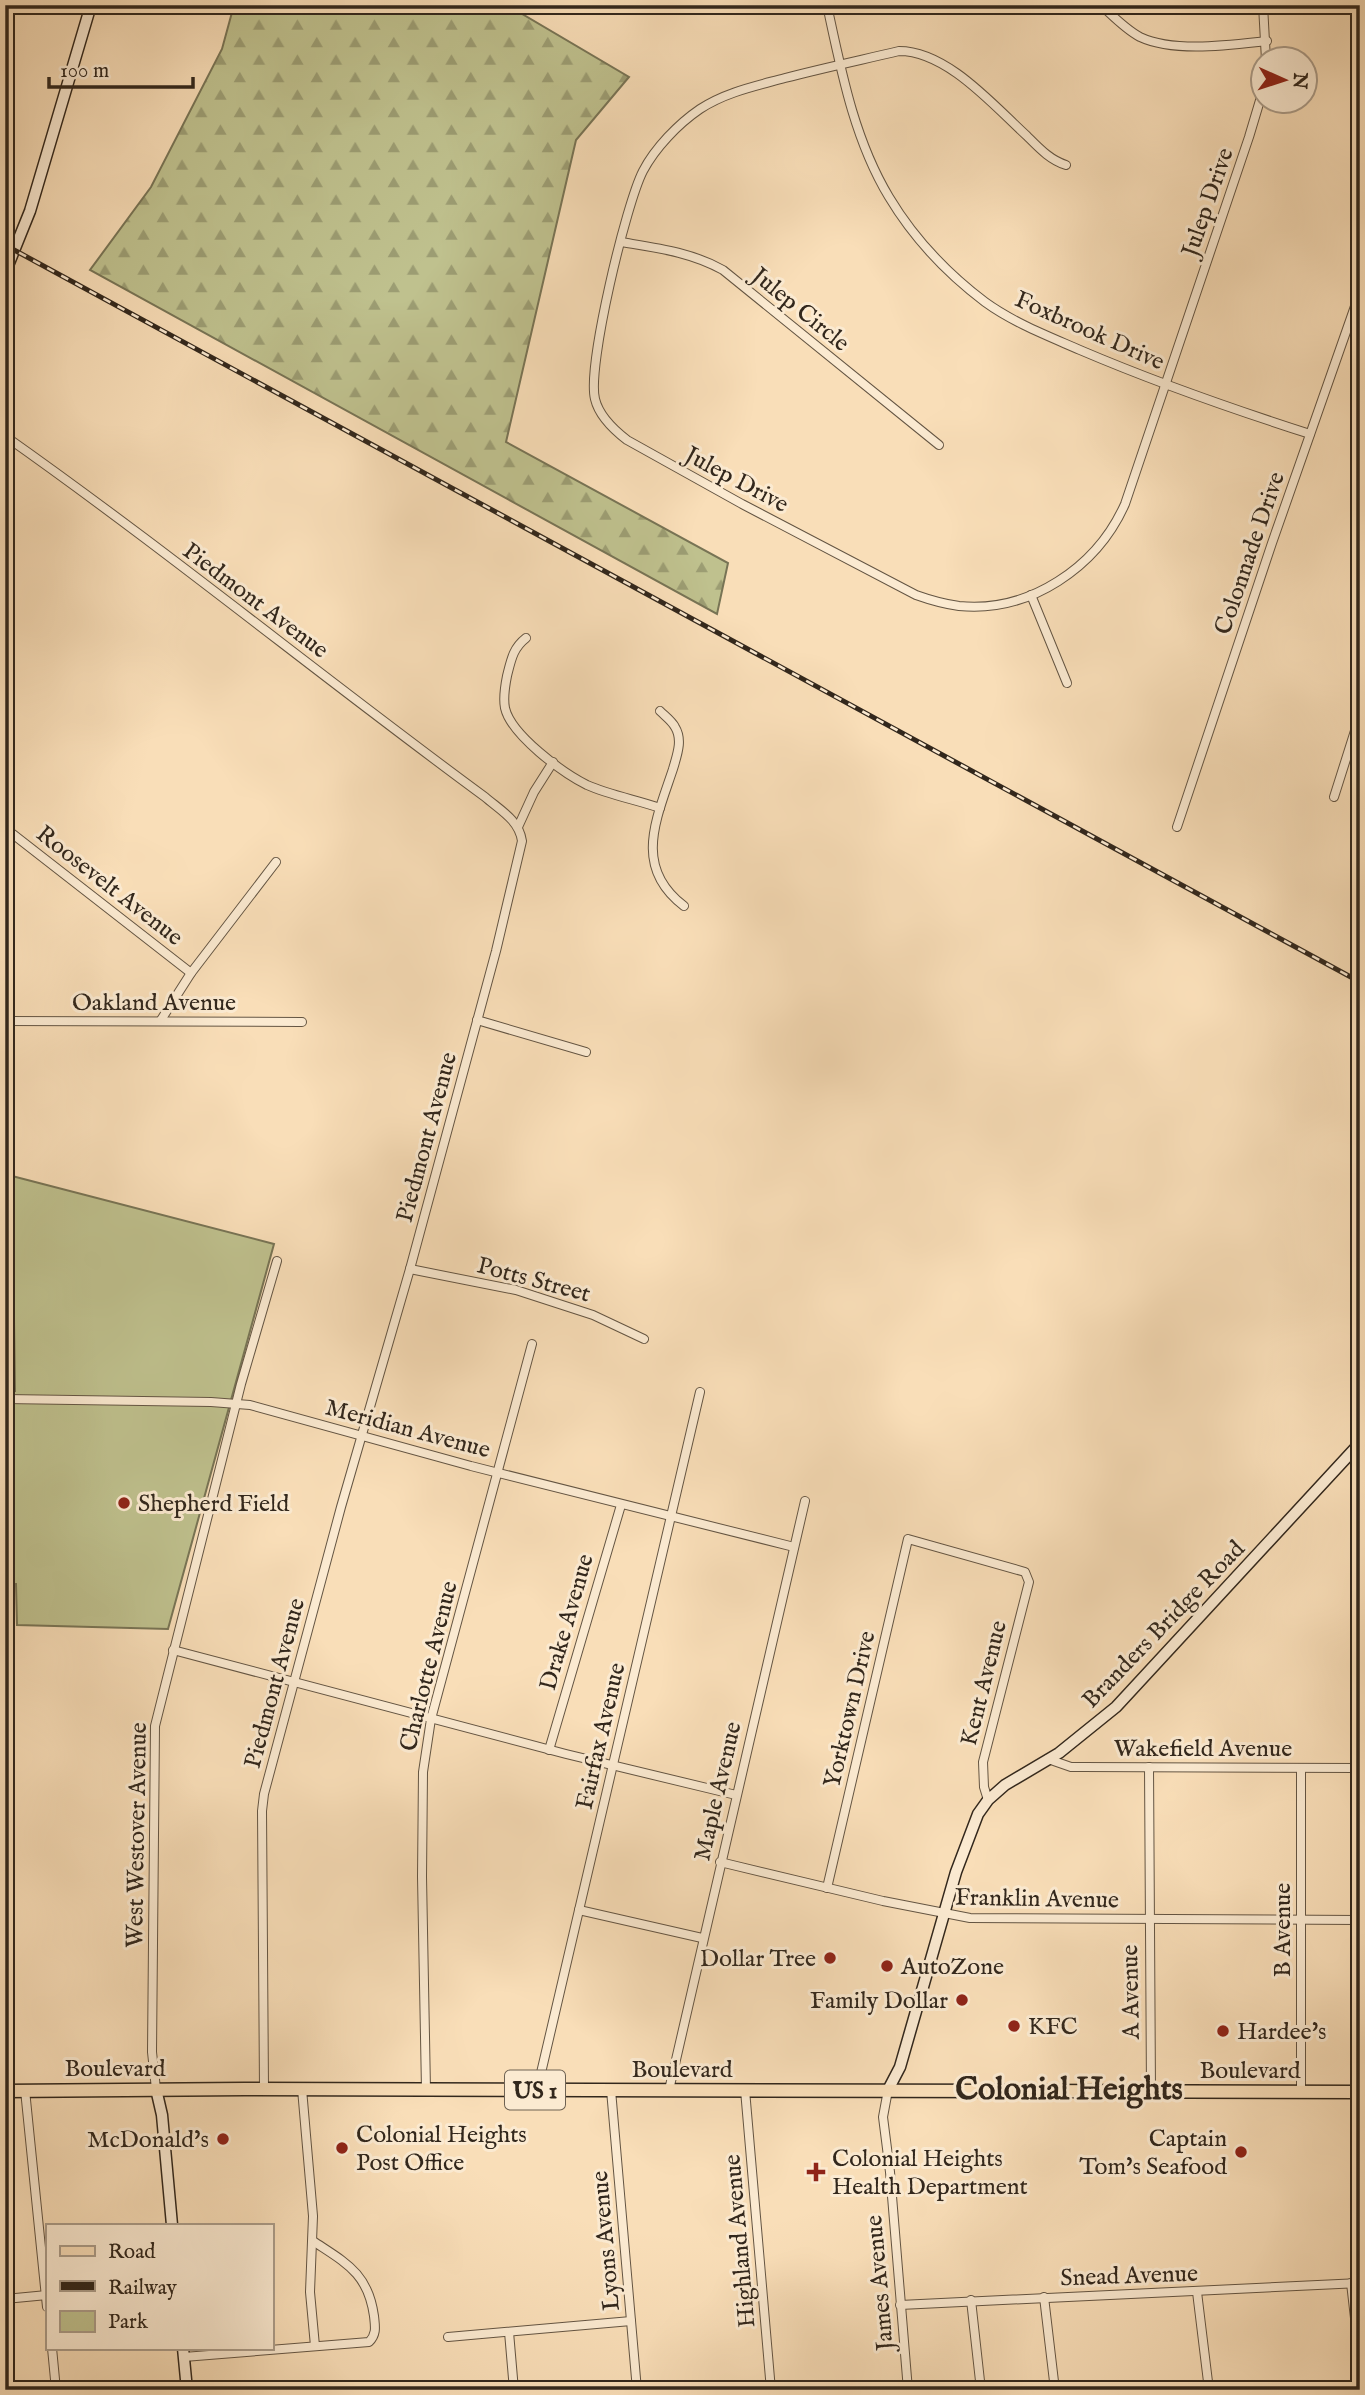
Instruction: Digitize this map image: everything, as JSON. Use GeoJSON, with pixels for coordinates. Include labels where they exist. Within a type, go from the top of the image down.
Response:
{"type":"FeatureCollection","features":[{"type":"Feature","properties":{"kind":"main road","name":"Boulevard"},"geometry":{"type":"LineString","coordinates":[[5,2091],[302,2089],[1360,2092]]}},
{"type":"Feature","properties":{"kind":"street"},"geometry":{"type":"LineString","coordinates":[[5,274],[30,211],[91,5]]}},
{"type":"Feature","properties":{"kind":"street","name":"Foxbrook Drive"},"geometry":{"type":"LineString","coordinates":[[827,5],[839,65],[864,146],[875,172],[905,222],[945,267],[985,302],[1033,330],[1166,384],[1310,434]]}},
{"type":"Feature","properties":{"kind":"street"},"geometry":{"type":"LineString","coordinates":[[1101,5],[1126,28],[1151,41],[1164,44],[1220,45],[1267,41]]}},
{"type":"Feature","properties":{"kind":"street"},"geometry":{"type":"LineString","coordinates":[[1263,5],[1267,46]]}},
{"type":"Feature","properties":{"kind":"street","name":"Julep Drive"},"geometry":{"type":"LineString","coordinates":[[1066,165],[1050,158],[985,97],[935,58],[923,53],[899,51],[746,88],[715,100],[689,117],[660,147],[642,174],[621,242],[593,369],[595,400],[614,430],[627,440],[916,596],[941,603],[977,606],[1009,602],[1031,595],[1074,571],[1103,541],[1118,520],[1256,116]]}},
{"type":"Feature","properties":{"kind":"street","name":"Julep Circle"},"geometry":{"type":"LineString","coordinates":[[621,242],[684,253],[723,270],[939,445]]}},
{"type":"Feature","properties":{"kind":"street","name":"Colonnade Drive"},"geometry":{"type":"LineString","coordinates":[[1177,827],[1360,292]]}},
{"type":"Feature","properties":{"kind":"street","name":"Piedmont Avenue"},"geometry":{"type":"LineString","coordinates":[[5,436],[108,509],[485,797],[518,827],[522,841],[522,850],[410,1269],[264,1794],[264,2089]]}},
{"type":"Feature","properties":{"kind":"street"},"geometry":{"type":"LineString","coordinates":[[1031,595],[1067,683]]}},
{"type":"Feature","properties":{"kind":"street"},"geometry":{"type":"LineString","coordinates":[[526,638],[517,645],[512,654],[505,685],[505,709],[519,733],[553,762],[590,786],[660,808]]}},
{"type":"Feature","properties":{"kind":"street"},"geometry":{"type":"LineString","coordinates":[[660,711],[675,727],[679,750],[660,808],[651,855],[653,867],[662,886],[684,906]]}},
{"type":"Feature","properties":{"kind":"street"},"geometry":{"type":"LineString","coordinates":[[1334,797],[1360,715]]}},
{"type":"Feature","properties":{"kind":"street"},"geometry":{"type":"LineString","coordinates":[[518,827],[534,792],[553,762]]}},
{"type":"Feature","properties":{"kind":"street","name":"Roosevelt Avenue"},"geometry":{"type":"LineString","coordinates":[[5,828],[191,972]]}},
{"type":"Feature","properties":{"kind":"street"},"geometry":{"type":"LineString","coordinates":[[162,1020],[191,972],[276,862]]}},
{"type":"Feature","properties":{"kind":"street"},"geometry":{"type":"LineString","coordinates":[[477,1020],[586,1052]]}},
{"type":"Feature","properties":{"kind":"street","name":"Oakland Avenue"},"geometry":{"type":"LineString","coordinates":[[5,1021],[302,1023]]}},
{"type":"Feature","properties":{"kind":"street","name":"West Westover Avenue"},"geometry":{"type":"LineString","coordinates":[[156,2089],[152,2052],[153,1740],[173,1650],[236,1403],[277,1261]]}},
{"type":"Feature","properties":{"kind":"street","name":"Potts Street"},"geometry":{"type":"LineString","coordinates":[[410,1269],[516,1290],[593,1315],[644,1339]]}},
{"type":"Feature","properties":{"kind":"street","name":"Charlotte Avenue"},"geometry":{"type":"LineString","coordinates":[[426,2090],[423,1772],[431,1719],[532,1344]]}},
{"type":"Feature","properties":{"kind":"street","name":"Fairfax Avenue"},"geometry":{"type":"LineString","coordinates":[[537,2090],[699,1392]]}},
{"type":"Feature","properties":{"kind":"street","name":"Meridian Avenue"},"geometry":{"type":"LineString","coordinates":[[5,1399],[236,1403],[621,1505],[794,1547]]}},
{"type":"Feature","properties":{"kind":"street","name":"Branders Bridge Road"},"geometry":{"type":"LineString","coordinates":[[888,2090],[900,2067],[965,1842],[988,1800],[1005,1785],[1083,1736],[1116,1707],[1360,1443]]}},
{"type":"Feature","properties":{"kind":"street","name":"Maple Avenue"},"geometry":{"type":"LineString","coordinates":[[668,2090],[805,1501]]}},
{"type":"Feature","properties":{"kind":"street","name":"Drake Avenue"},"geometry":{"type":"LineString","coordinates":[[549,1750],[621,1505]]}},
{"type":"Feature","properties":{"kind":"street","name":"Yorktown Drive"},"geometry":{"type":"LineString","coordinates":[[827,1888],[908,1539],[1025,1572],[1028,1576]]}},
{"type":"Feature","properties":{"kind":"street","name":"Kent Avenue"},"geometry":{"type":"LineString","coordinates":[[988,1800],[984,1787],[983,1762],[1029,1582],[1028,1576]]}},
{"type":"Feature","properties":{"kind":"street"},"geometry":{"type":"LineString","coordinates":[[173,1650],[549,1750],[736,1795]]}},
{"type":"Feature","properties":{"kind":"street","name":"Wakefield Avenue"},"geometry":{"type":"LineString","coordinates":[[1048,1759],[1071,1767],[1360,1768]]}},
{"type":"Feature","properties":{"kind":"street","name":"A Avenue"},"geometry":{"type":"LineString","coordinates":[[1149,1767],[1151,2091]]}},
{"type":"Feature","properties":{"kind":"street","name":"B Avenue"},"geometry":{"type":"LineString","coordinates":[[1301,1768],[1301,2092]]}},
{"type":"Feature","properties":{"kind":"street","name":"Franklin Avenue"},"geometry":{"type":"LineString","coordinates":[[720,1863],[944,1915],[984,1919],[1360,1920]]}},
{"type":"Feature","properties":{"kind":"street"},"geometry":{"type":"LineString","coordinates":[[579,1910],[702,1938]]}},
{"type":"Feature","properties":{"kind":"street"},"geometry":{"type":"LineString","coordinates":[[156,2089],[162,2115],[172,2224]]}},
{"type":"Feature","properties":{"kind":"street"},"geometry":{"type":"LineString","coordinates":[[302,2089],[313,2216],[310,2292],[314,2346]]}},
{"type":"Feature","properties":{"kind":"street"},"geometry":{"type":"LineString","coordinates":[[25,2090],[46,2286]]}},
{"type":"Feature","properties":{"kind":"street","name":"Lyons Avenue"},"geometry":{"type":"LineString","coordinates":[[611,2090],[637,2390]]}},
{"type":"Feature","properties":{"kind":"street","name":"Highland Avenue"},"geometry":{"type":"LineString","coordinates":[[746,2090],[771,2390]]}},
{"type":"Feature","properties":{"kind":"street","name":"James Avenue"},"geometry":{"type":"LineString","coordinates":[[888,2090],[883,2117],[908,2390]]}},
{"type":"Feature","properties":{"kind":"street"},"geometry":{"type":"LineString","coordinates":[[273,2348],[363,2343],[373,2338],[375,2331],[372,2303],[364,2282],[348,2264],[313,2241]]}},
{"type":"Feature","properties":{"kind":"street"},"geometry":{"type":"LineString","coordinates":[[1355,2283],[1360,2362]]}},
{"type":"Feature","properties":{"kind":"street","name":"Snead Avenue"},"geometry":{"type":"LineString","coordinates":[[900,2305],[1355,2283]]}},
{"type":"Feature","properties":{"kind":"street"},"geometry":{"type":"LineString","coordinates":[[1197,2292],[1209,2390]]}},
{"type":"Feature","properties":{"kind":"street"},"geometry":{"type":"LineString","coordinates":[[5,2300],[46,2295]]}},
{"type":"Feature","properties":{"kind":"street"},"geometry":{"type":"LineString","coordinates":[[1044,2297],[1055,2390]]}},
{"type":"Feature","properties":{"kind":"street"},"geometry":{"type":"LineString","coordinates":[[971,2300],[981,2390]]}},
{"type":"Feature","properties":{"kind":"street"},"geometry":{"type":"LineString","coordinates":[[448,2337],[631,2321]]}},
{"type":"Feature","properties":{"kind":"street"},"geometry":{"type":"LineString","coordinates":[[509,2332],[514,2390]]}},
{"type":"Feature","properties":{"kind":"street"},"geometry":{"type":"LineString","coordinates":[[52,2350],[56,2390]]}},
{"type":"Feature","properties":{"kind":"street"},"geometry":{"type":"LineString","coordinates":[[187,2390],[183,2352],[227,2350]]}},
{"type":"Feature","properties":{"kind":"green space"},"geometry":{"type":"Polygon","coordinates":[[[234,5],[507,5],[629,77],[576,140],[506,442],[728,563],[717,614],[90,270],[151,187],[222,49],[234,5]]]}},
{"type":"Feature","properties":{"kind":"green space"},"geometry":{"type":"Polygon","coordinates":[[[12,1176],[274,1244],[168,1629],[17,1625],[16,1584],[5,1584],[5,1392],[15,1391],[12,1176]]]}},
{"type":"Feature","properties":{"kind":"railway"},"geometry":{"type":"LineString","coordinates":[[5,245],[1360,982]]}},
{"type":"Feature","properties":{"kind":"place","name":"Shepherd Field"},"geometry":{"type":"Point","coordinates":[124,1503]}},
{"type":"Feature","properties":{"kind":"place","name":"Dollar Tree"},"geometry":{"type":"Point","coordinates":[830,1958]}},
{"type":"Feature","properties":{"kind":"place","name":"AutoZone"},"geometry":{"type":"Point","coordinates":[887,1966]}},
{"type":"Feature","properties":{"kind":"place","name":"Family Dollar"},"geometry":{"type":"Point","coordinates":[962,2000]}},
{"type":"Feature","properties":{"kind":"place","name":"KFC"},"geometry":{"type":"Point","coordinates":[1014,2026]}},
{"type":"Feature","properties":{"kind":"place","name":"Hardee's"},"geometry":{"type":"Point","coordinates":[1223,2031]}},
{"type":"Feature","properties":{"kind":"place","name":"McDonald's"},"geometry":{"type":"Point","coordinates":[223,2139]}},
{"type":"Feature","properties":{"kind":"place","name":"Colonial Heights Post Office"},"geometry":{"type":"Point","coordinates":[342,2148]}},
{"type":"Feature","properties":{"kind":"place","name":"Captain Tom's Seafood"},"geometry":{"type":"Point","coordinates":[1241,2152]}},
{"type":"Feature","properties":{"kind":"place","name":"Colonial Heights Health Department"},"geometry":{"type":"Point","coordinates":[816,2172]}},
{"type":"Feature","properties":{"kind":"district","name":"Colonial Heights"},"geometry":{"type":"Point","coordinates":[1069,2088]}}]}
